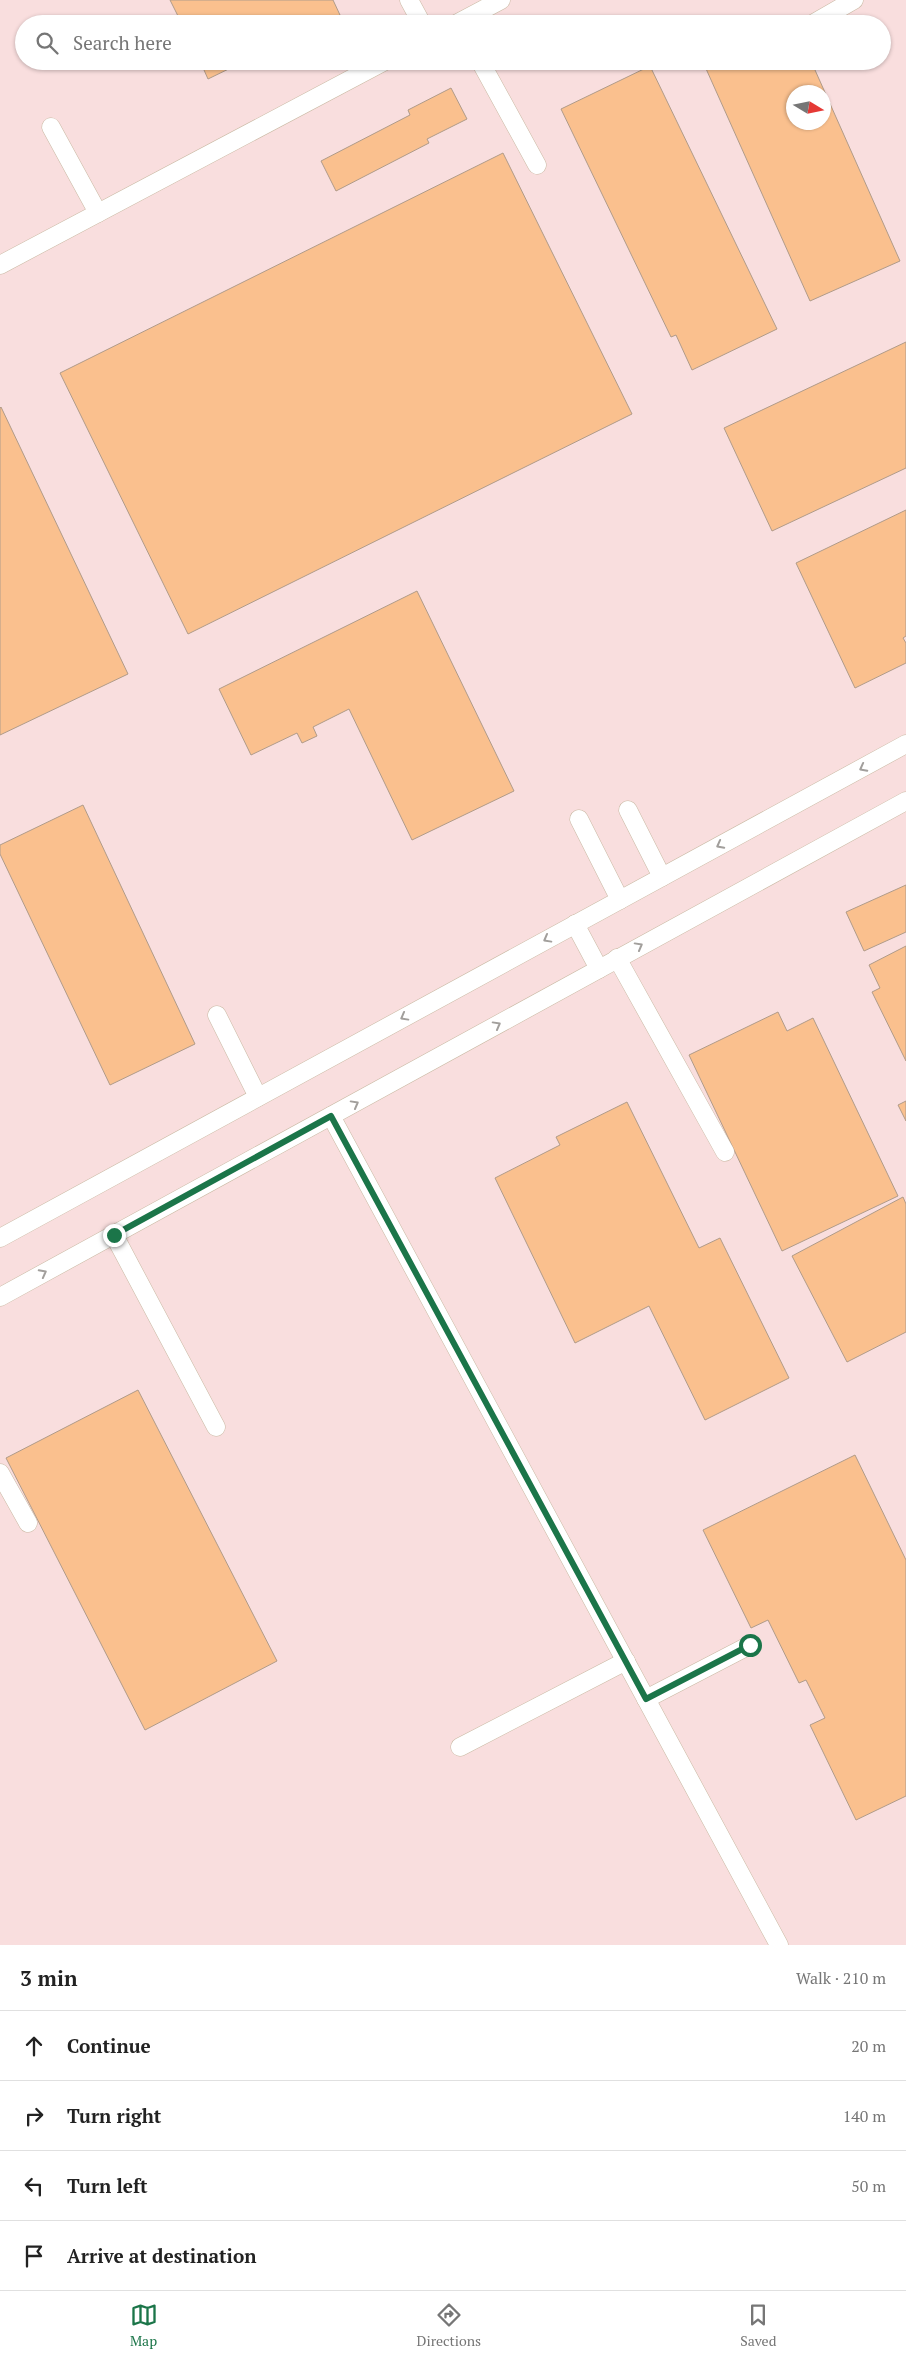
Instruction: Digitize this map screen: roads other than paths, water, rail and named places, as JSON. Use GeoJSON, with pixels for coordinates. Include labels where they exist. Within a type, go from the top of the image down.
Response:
{"type":"FeatureCollection","features":[{"type":"Feature","properties":{"kind":"lane"},"geometry":{"type":"LineString","coordinates":[[409,0],[417,15]]}},
{"type":"Feature","properties":{"kind":"lane"},"geometry":{"type":"LineString","coordinates":[[473,15],[501,0]]}},
{"type":"Feature","properties":{"kind":"lane"},"geometry":{"type":"LineString","coordinates":[[828,15],[854,0]]}},
{"type":"Feature","properties":{"kind":"lane"},"geometry":{"type":"LineString","coordinates":[[0,265],[368,70]]}},
{"type":"Feature","properties":{"kind":"lane"},"geometry":{"type":"LineString","coordinates":[[485,70],[537,165]]}},
{"type":"Feature","properties":{"kind":"lane"},"geometry":{"type":"LineString","coordinates":[[51,127],[98,213]]}},
{"type":"Feature","properties":{"kind":"lane"},"geometry":{"type":"LineString","coordinates":[[0,1238],[906,744]]}},
{"type":"Feature","properties":{"kind":"lane"},"geometry":{"type":"LineString","coordinates":[[0,1297],[906,801]]}},
{"type":"Feature","properties":{"kind":"lane"},"geometry":{"type":"LineString","coordinates":[[628,810],[662,877]]}},
{"type":"Feature","properties":{"kind":"lane"},"geometry":{"type":"LineString","coordinates":[[579,819],[620,900]]}},
{"type":"Feature","properties":{"kind":"lane"},"geometry":{"type":"LineString","coordinates":[[575,924],[599,969]]}},
{"type":"Feature","properties":{"kind":"lane"},"geometry":{"type":"LineString","coordinates":[[617,958],[725,1152]]}},
{"type":"Feature","properties":{"kind":"lane"},"geometry":{"type":"LineString","coordinates":[[217,1015],[258,1097]]}},
{"type":"Feature","properties":{"kind":"lane"},"geometry":{"type":"LineString","coordinates":[[331,1116],[779,1945]]}},
{"type":"Feature","properties":{"kind":"lane"},"geometry":{"type":"LineString","coordinates":[[114,1235],[216,1427]]}},
{"type":"Feature","properties":{"kind":"lane"},"geometry":{"type":"LineString","coordinates":[[0,1473],[28,1523]]}},
{"type":"Feature","properties":{"kind":"lane"},"geometry":{"type":"LineString","coordinates":[[646,1699],[750,1645]]}},
{"type":"Feature","properties":{"kind":"lane"},"geometry":{"type":"LineString","coordinates":[[460,1747],[626,1661]]}}]}
